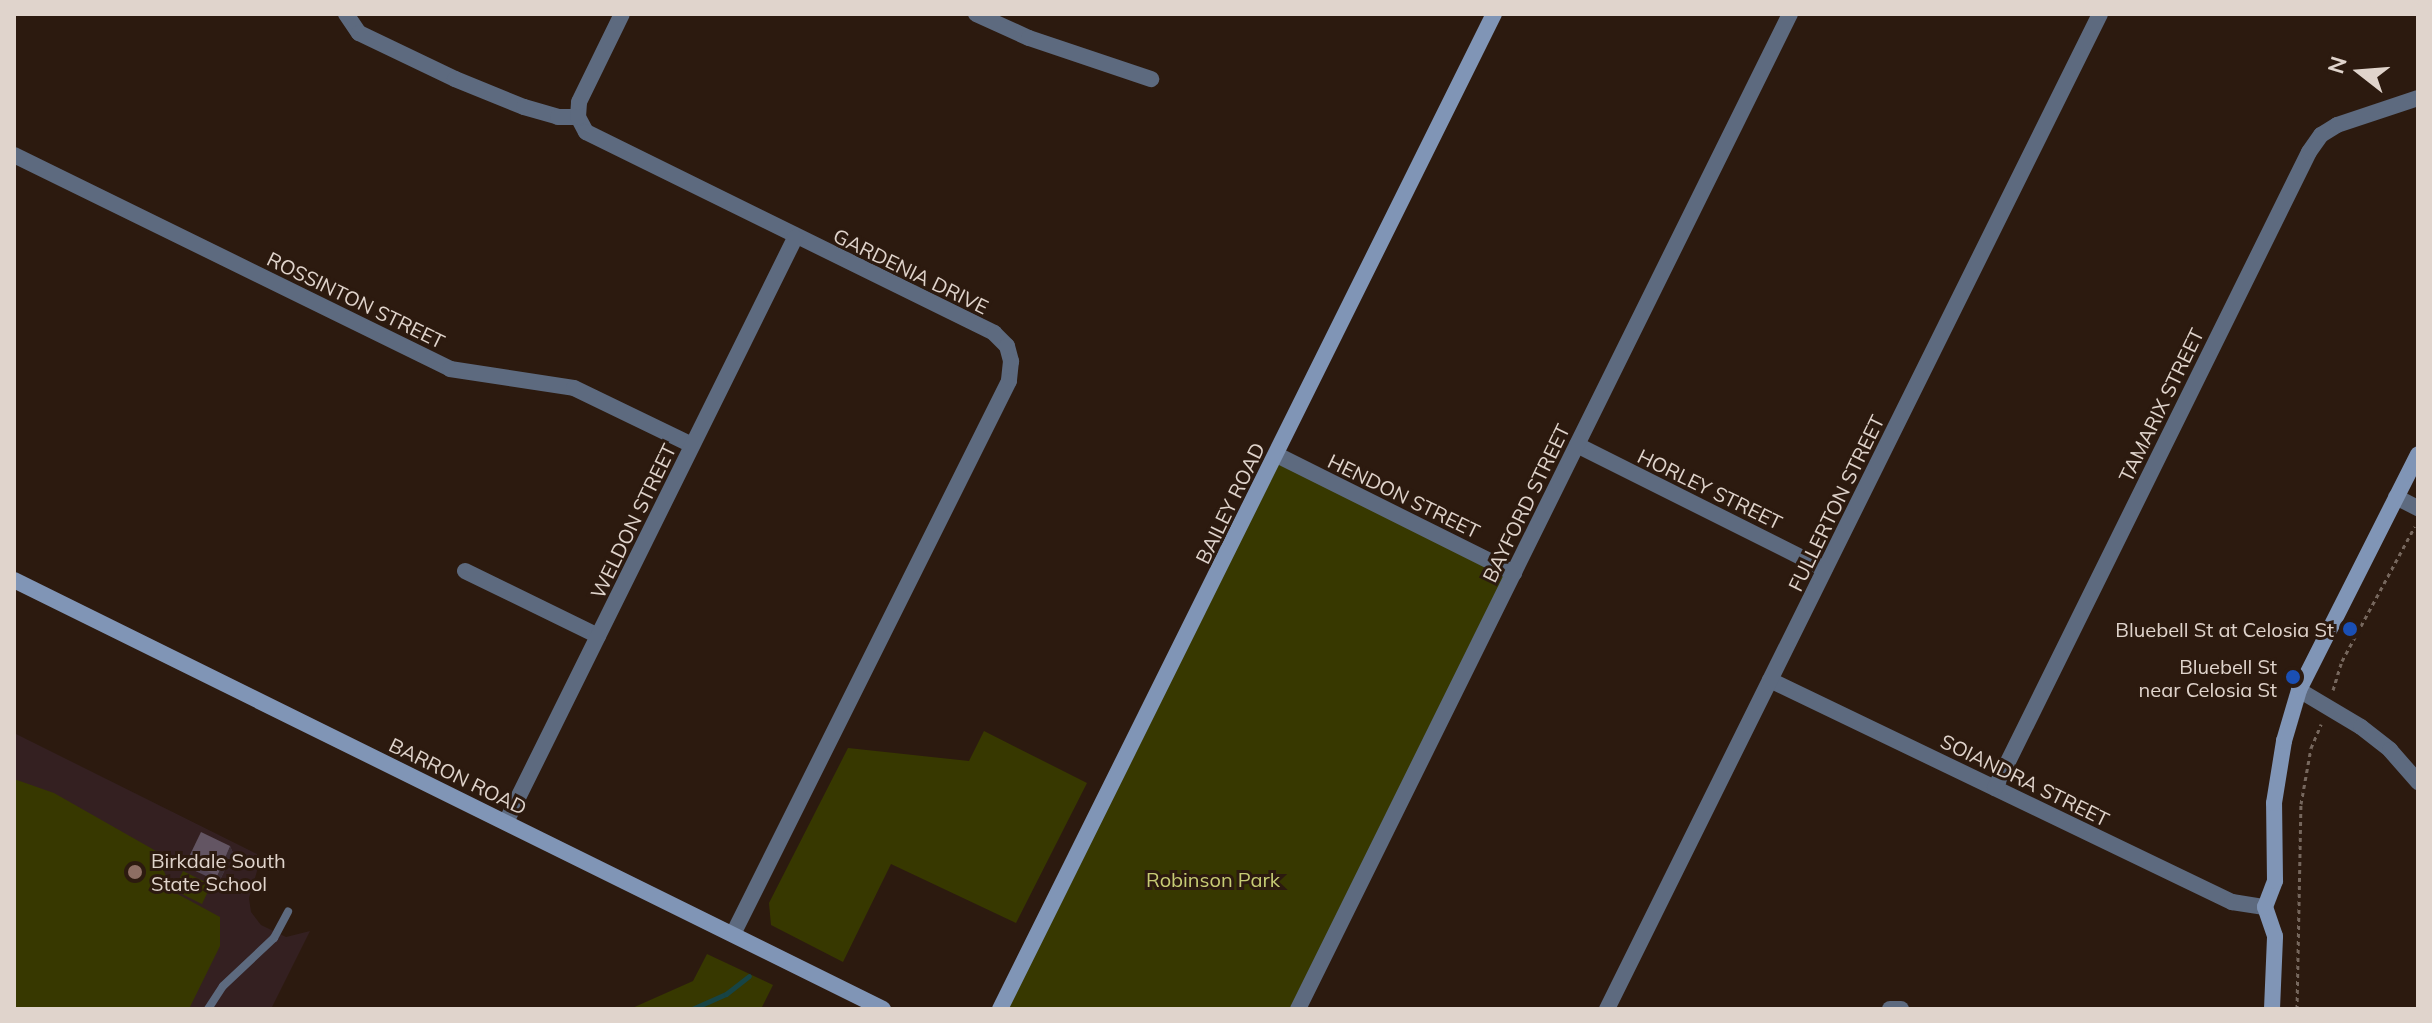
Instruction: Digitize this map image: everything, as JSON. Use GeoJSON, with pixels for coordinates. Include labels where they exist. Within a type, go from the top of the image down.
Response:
{"type":"FeatureCollection","features":[{"type":"Feature","properties":{"kind":"street"},"geometry":{"type":"LineString","coordinates":[[346,14],[359,33],[455,79],[558,117],[578,117],[579,102],[622,14]]}},
{"type":"Feature","properties":{"kind":"street"},"geometry":{"type":"LineString","coordinates":[[976,14],[1029,38],[1151,79]]}},
{"type":"Feature","properties":{"kind":"street","name":"BAILEY ROAD"},"geometry":{"type":"LineString","coordinates":[[1000,1009],[1494,14]]}},
{"type":"Feature","properties":{"kind":"street","name":"BAYFORD STREET"},"geometry":{"type":"LineString","coordinates":[[1298,1009],[1790,14]]}},
{"type":"Feature","properties":{"kind":"street","name":"FULLERTON STREET"},"geometry":{"type":"LineString","coordinates":[[1607,1009],[2100,14]]}},
{"type":"Feature","properties":{"kind":"street","name":"TAMARIX STREET"},"geometry":{"type":"LineString","coordinates":[[1995,788],[2309,152],[2321,135],[2337,125],[2418,98]]}},
{"type":"Feature","properties":{"kind":"street","name":"GARDENIA DRIVE"},"geometry":{"type":"LineString","coordinates":[[578,117],[586,132],[795,238],[994,333],[1007,346],[1011,361],[1009,381],[733,934]]}},
{"type":"Feature","properties":{"kind":"street","name":"ROSSINTON STREET"},"geometry":{"type":"LineString","coordinates":[[14,155],[450,369],[574,388],[692,445]]}},
{"type":"Feature","properties":{"kind":"street","name":"WELDON STREET"},"geometry":{"type":"LineString","coordinates":[[506,822],[795,238]]}},
{"type":"Feature","properties":{"kind":"street","name":"HORLEY STREET"},"geometry":{"type":"LineString","coordinates":[[1577,445],[1825,569]]}},
{"type":"Feature","properties":{"kind":"street"},"geometry":{"type":"LineString","coordinates":[[2272,1009],[2275,936],[2265,907],[2275,881],[2274,803],[2284,741],[2299,690],[2418,454]]}},
{"type":"Feature","properties":{"kind":"street","name":"HENDON STREET"},"geometry":{"type":"LineString","coordinates":[[1277,455],[1514,573]]}},
{"type":"Feature","properties":{"kind":"street"},"geometry":{"type":"LineString","coordinates":[[2396,497],[2418,508]]}},
{"type":"Feature","properties":{"kind":"street"},"geometry":{"type":"LineString","coordinates":[[465,571],[598,636]]}},
{"type":"Feature","properties":{"kind":"street","name":"BARRON ROAD"},"geometry":{"type":"LineString","coordinates":[[14,580],[883,1009]]}},
{"type":"Feature","properties":{"kind":"street","name":"SOIANDRA STREET"},"geometry":{"type":"LineString","coordinates":[[1770,680],[2232,902],[2265,907]]}},
{"type":"Feature","properties":{"kind":"street"},"geometry":{"type":"LineString","coordinates":[[2299,690],[2390,750],[2418,782]]}},
{"type":"Feature","properties":{"kind":"street"},"geometry":{"type":"LineString","coordinates":[[1890,1009],[1901,1009]]}},
{"type":"Feature","properties":{"kind":"lane"},"geometry":{"type":"LineString","coordinates":[[208,1009],[223,986],[274,938],[288,912]]}},
{"type":"Feature","properties":{"kind":"path"},"geometry":{"type":"LineString","coordinates":[[2297,1009],[2301,804],[2311,748],[2342,661],[2418,519]]}},
{"type":"Feature","properties":{"kind":"shaded area","name":"Birkdale South State School"},"geometry":{"type":"Polygon","coordinates":[[[14,733],[257,854],[260,861],[249,898],[251,912],[261,925],[286,937],[310,931],[271,1009],[14,1009],[14,733]]]}},
{"type":"Feature","properties":{"kind":"green space","name":"Robinson Park"},"geometry":{"type":"Polygon","coordinates":[[[1277,455],[1514,573],[1298,1009],[1000,1009],[1277,455]]]}},
{"type":"Feature","properties":{"kind":"green space"},"geometry":{"type":"Polygon","coordinates":[[[984,731],[1087,783],[1016,923],[891,864],[843,962],[771,925],[769,903],[848,748],[969,761],[984,731]]]}},
{"type":"Feature","properties":{"kind":"green space","name":"Birkdale South State School"},"geometry":{"type":"Polygon","coordinates":[[[14,779],[54,793],[156,851],[172,891],[220,917],[220,946],[189,1009],[14,1009],[14,779]]]}},
{"type":"Feature","properties":{"kind":"green space"},"geometry":{"type":"Polygon","coordinates":[[[183,871],[211,885],[202,904],[174,890],[183,871]]]}},
{"type":"Feature","properties":{"kind":"green space"},"geometry":{"type":"Polygon","coordinates":[[[707,954],[773,985],[761,1009],[630,1009],[693,981],[707,954]]]}},
{"type":"Feature","properties":{"kind":"building"},"geometry":{"type":"Polygon","coordinates":[[[201,832],[230,846],[217,876],[187,861],[201,832]]]}},
{"type":"Feature","properties":{"kind":"waterway"},"geometry":{"type":"LineString","coordinates":[[692,1009],[726,994],[749,976]]}},
{"type":"Feature","properties":{"kind":"place","name":"Bluebell St at Celosia St"},"geometry":{"type":"Point","coordinates":[2350,629]}},
{"type":"Feature","properties":{"kind":"place","name":"Bluebell St near Celosia St"},"geometry":{"type":"Point","coordinates":[2293,677]}},
{"type":"Feature","properties":{"kind":"place","name":"Birkdale South State School"},"geometry":{"type":"Point","coordinates":[135,872]}}]}
